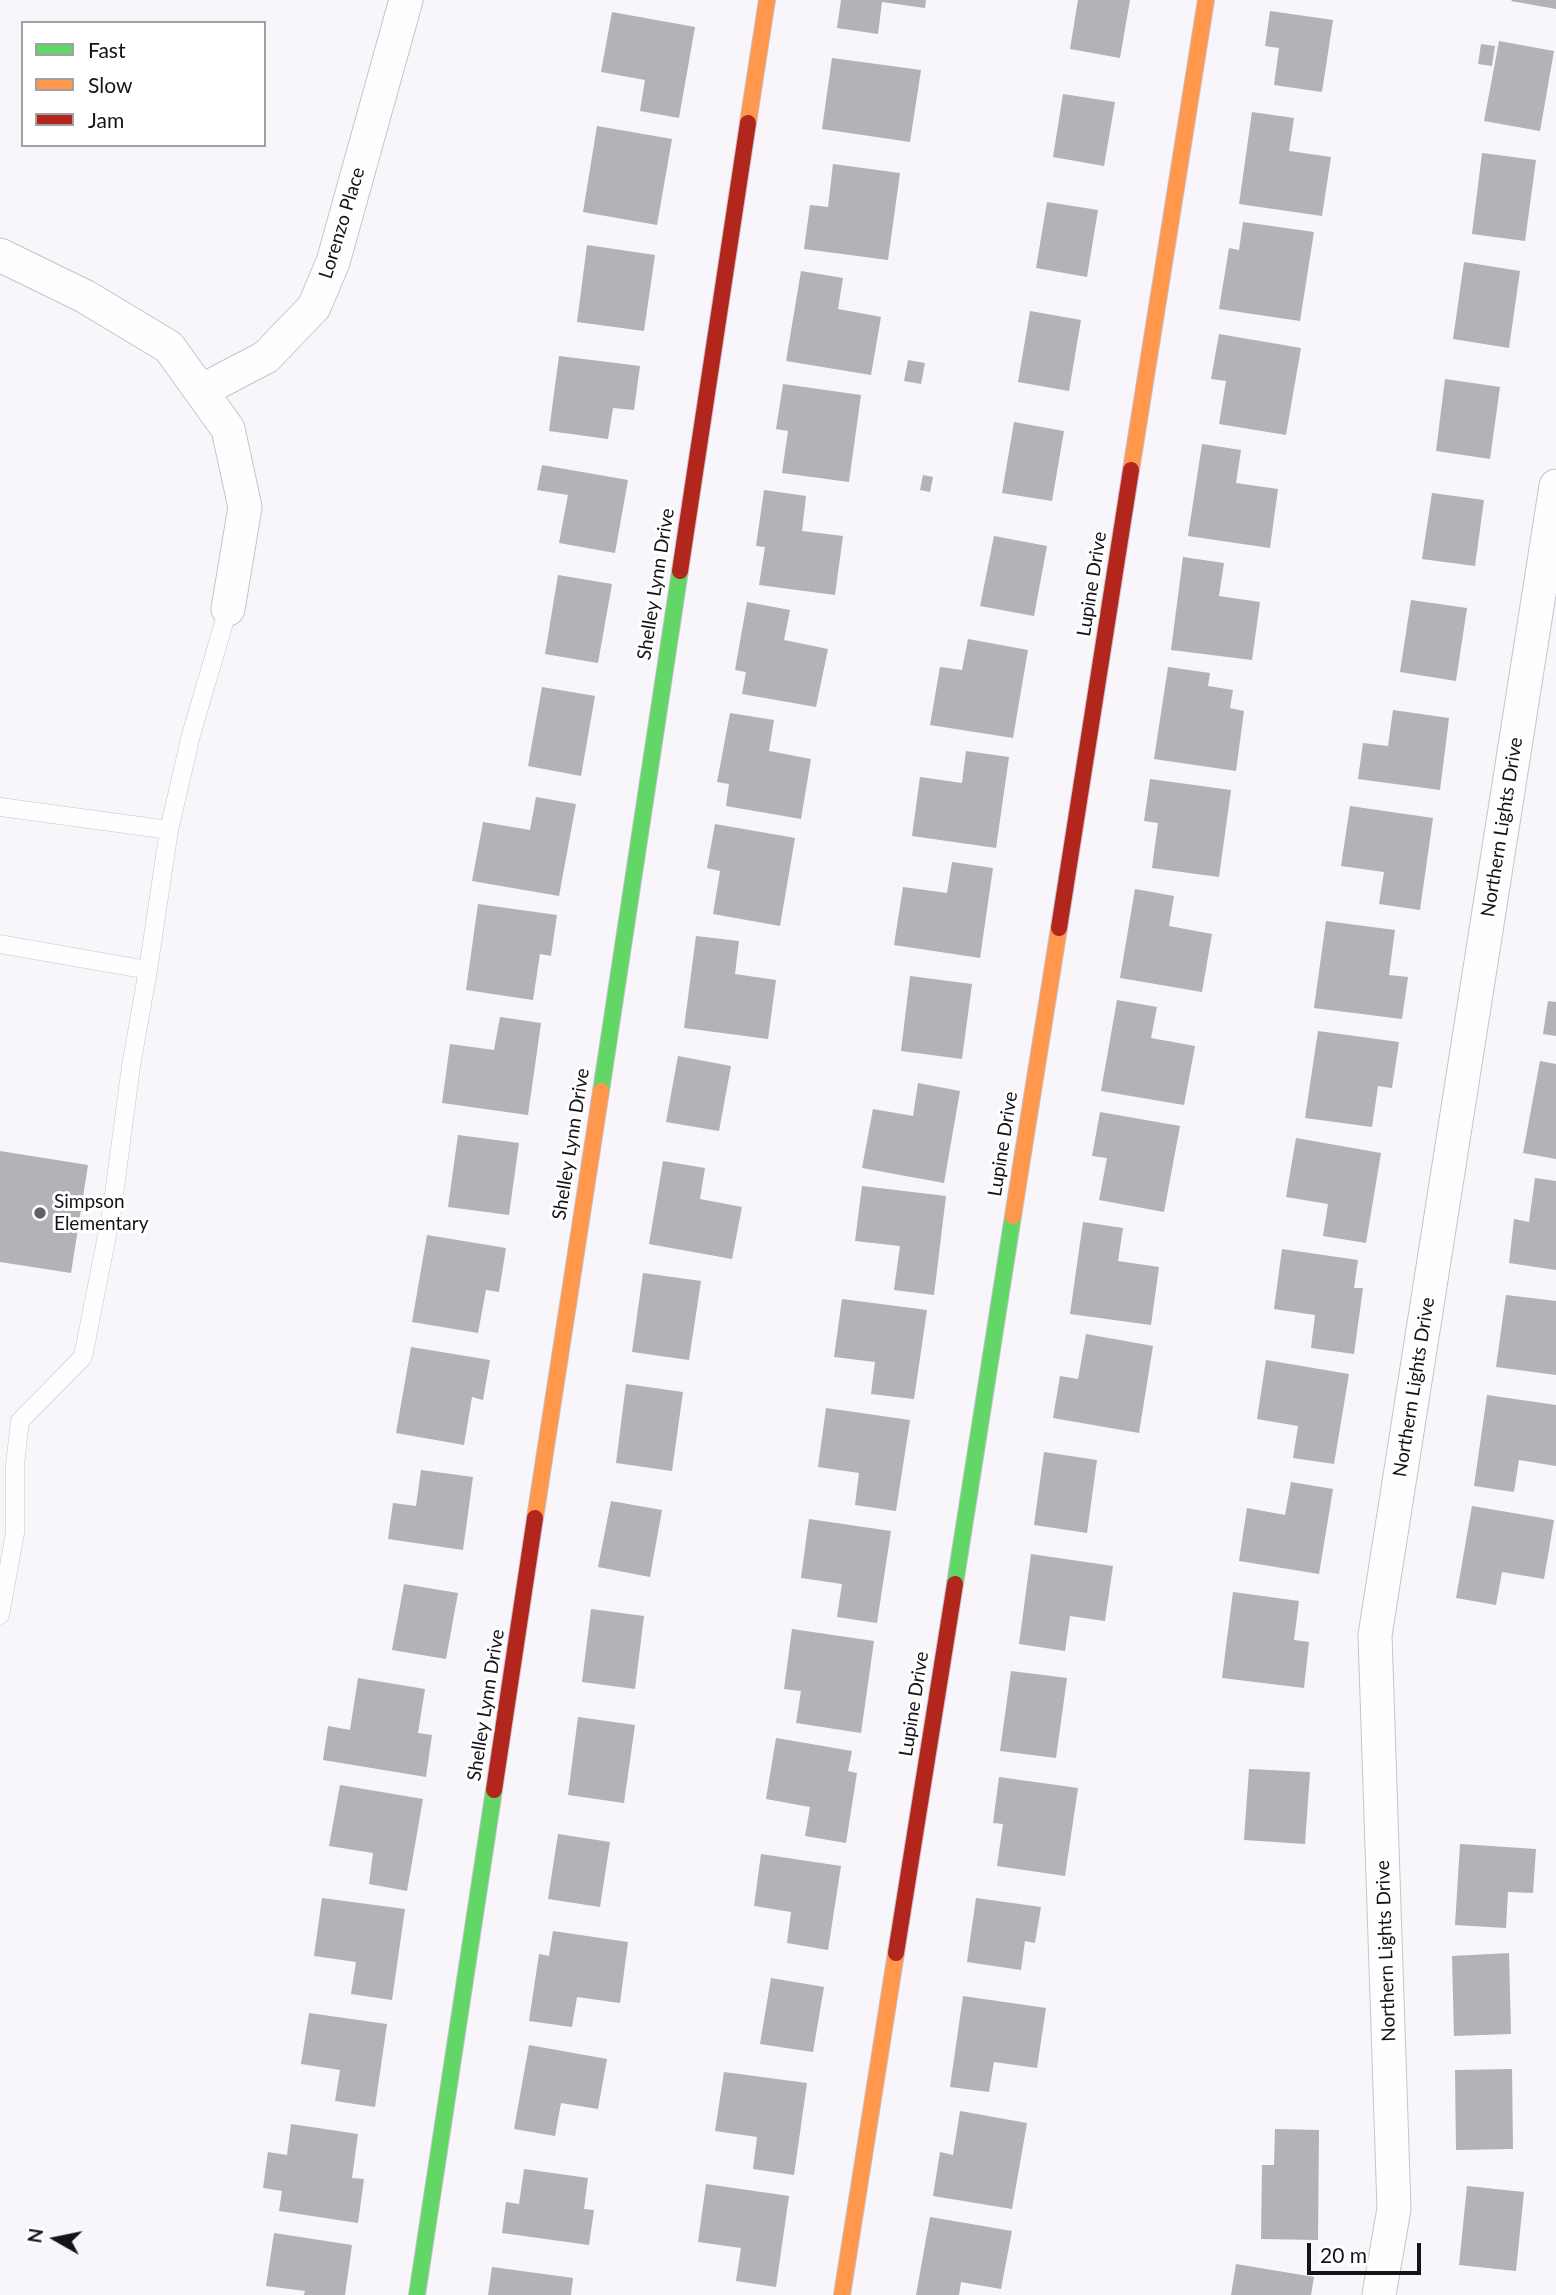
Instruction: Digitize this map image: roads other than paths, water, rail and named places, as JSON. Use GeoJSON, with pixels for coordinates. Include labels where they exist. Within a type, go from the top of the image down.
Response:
{"type":"FeatureCollection","features":[{"type":"Feature","properties":{"kind":"street","name":"Lorenzo Place"},"geometry":{"type":"LineString","coordinates":[[201,391],[266,357],[314,307],[333,262],[406,0]]}},
{"type":"Feature","properties":{"kind":"street","name":"Shelley Lynn Drive"},"geometry":{"type":"LineString","coordinates":[[417,2295],[767,0]]}},
{"type":"Feature","properties":{"kind":"street","name":"Lupine Drive"},"geometry":{"type":"LineString","coordinates":[[842,2295],[1206,0]]}},
{"type":"Feature","properties":{"kind":"street"},"geometry":{"type":"LineString","coordinates":[[0,255],[86,297],[169,347],[228,429],[244,507],[228,609]]}},
{"type":"Feature","properties":{"kind":"street","name":"Northern Lights Drive"},"geometry":{"type":"LineString","coordinates":[[1380,2295],[1394,2208],[1375,1635],[1556,486]]}},
{"type":"Feature","properties":{"kind":"lane"},"geometry":{"type":"LineString","coordinates":[[0,1615],[15,1533],[15,1465],[20,1421],[83,1357],[112,1210],[131,1066],[169,830],[191,734],[228,609]]}},
{"type":"Feature","properties":{"kind":"lane"},"geometry":{"type":"LineString","coordinates":[[0,807],[169,830]]}},
{"type":"Feature","properties":{"kind":"lane"},"geometry":{"type":"LineString","coordinates":[[0,944],[148,970]]}},
{"type":"Feature","properties":{"kind":"place","name":"Simpson Elementary"},"geometry":{"type":"Point","coordinates":[40,1213]}}]}
